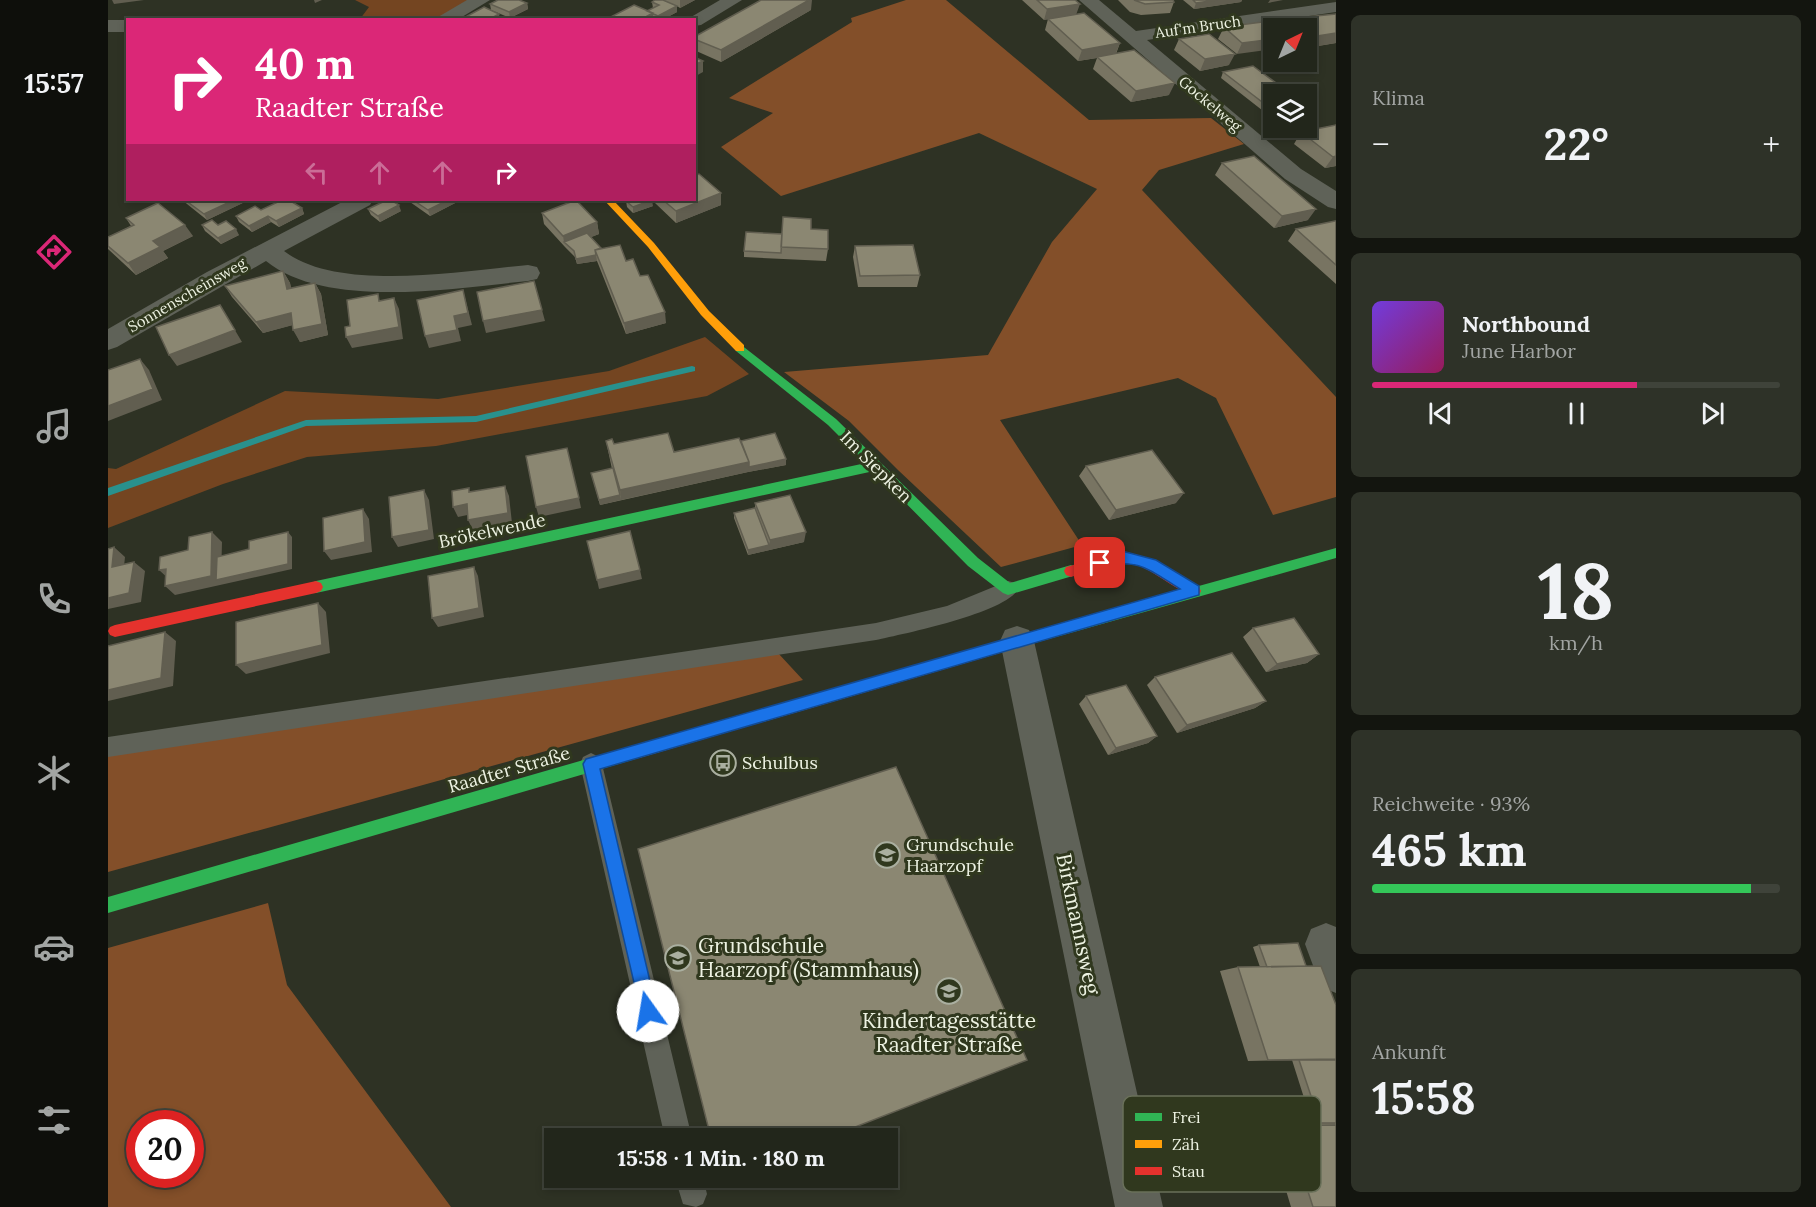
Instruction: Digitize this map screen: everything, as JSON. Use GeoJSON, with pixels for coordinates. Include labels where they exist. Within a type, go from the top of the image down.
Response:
{"type":"FeatureCollection","features":[{"type":"Feature","properties":{"kind":"street"},"geometry":{"type":"LineString","coordinates":[[446,18],[481,0]]}},
{"type":"Feature","properties":{"kind":"street"},"geometry":{"type":"LineString","coordinates":[[696,20],[733,0]]}},
{"type":"Feature","properties":{"kind":"street","name":"Gockelweg"},"geometry":{"type":"LineString","coordinates":[[1088,0],[1293,174],[1331,193]]}},
{"type":"Feature","properties":{"kind":"street","name":"Auf'm Bruch"},"geometry":{"type":"LineString","coordinates":[[1131,37],[1336,7]]}},
{"type":"Feature","properties":{"kind":"street"},"geometry":{"type":"LineString","coordinates":[[108,26],[126,26]]}},
{"type":"Feature","properties":{"kind":"street","name":"Sonnenscheinsweg"},"geometry":{"type":"LineString","coordinates":[[108,341],[267,250],[360,201]]}},
{"type":"Feature","properties":{"kind":"street","name":"Im Siepken"},"geometry":{"type":"LineString","coordinates":[[609,201],[651,245],[705,313],[729,339],[832,422],[973,562],[1008,589]]}},
{"type":"Feature","properties":{"kind":"street","name":"Sonnenscheinsweg"},"geometry":{"type":"LineString","coordinates":[[267,250],[289,266],[342,282],[430,282],[528,273]]}},
{"type":"Feature","properties":{"kind":"street","name":"Brökelwende"},"geometry":{"type":"LineString","coordinates":[[115,631],[876,466]]}},
{"type":"Feature","properties":{"kind":"street","name":"Raadter Straße"},"geometry":{"type":"LineString","coordinates":[[108,905],[1017,641],[1336,553]]}},
{"type":"Feature","properties":{"kind":"street"},"geometry":{"type":"LineString","coordinates":[[1008,589],[1122,556],[1151,564],[1194,591]]}},
{"type":"Feature","properties":{"kind":"street","name":"Birkmannsweg"},"geometry":{"type":"LineString","coordinates":[[1017,641],[1123,1133]]}},
{"type":"Feature","properties":{"kind":"street","name":"Birkmannsweg"},"geometry":{"type":"LineString","coordinates":[[1136,1192],[1139,1207]]}},
{"type":"Feature","properties":{"kind":"lane"},"geometry":{"type":"LineString","coordinates":[[108,747],[657,665],[909,624],[982,604],[1008,589]]}},
{"type":"Feature","properties":{"kind":"lane"},"geometry":{"type":"LineString","coordinates":[[591,764],[677,1128]]}},
{"type":"Feature","properties":{"kind":"shaded area"},"geometry":{"type":"Polygon","coordinates":[[[355,0],[478,0],[444,18],[361,18],[369,7],[355,0]]]}},
{"type":"Feature","properties":{"kind":"shaded area"},"geometry":{"type":"Polygon","coordinates":[[[906,0],[946,0],[1089,120],[1211,118],[1244,144],[1159,170],[1142,190],[1336,397],[1336,497],[1273,515],[1216,398],[1178,378],[1000,420],[1082,545],[1001,567],[849,421],[784,372],[988,355],[1052,242],[1097,189],[979,133],[781,196],[721,147],[773,113],[729,98],[852,22],[851,18],[906,0]]]}},
{"type":"Feature","properties":{"kind":"shaded area"},"geometry":{"type":"Polygon","coordinates":[[[705,337],[749,374],[707,396],[436,446],[307,457],[223,484],[108,528],[108,468],[116,469],[285,391],[438,399],[609,371],[705,337]]]}},
{"type":"Feature","properties":{"kind":"shaded area"},"geometry":{"type":"Polygon","coordinates":[[[778,653],[803,680],[108,872],[108,756],[778,653]]]}},
{"type":"Feature","properties":{"kind":"shaded area"},"geometry":{"type":"Polygon","coordinates":[[[268,903],[287,985],[451,1207],[108,1207],[108,948],[268,903]]]}},
{"type":"Feature","properties":{"kind":"building"},"geometry":{"type":"Polygon","coordinates":[[[498,0],[519,0],[527,3],[509,12],[490,4],[498,0]]]}},
{"type":"Feature","properties":{"kind":"building"},"geometry":{"type":"Polygon","coordinates":[[[663,0],[677,6],[658,16],[647,11],[659,5],[652,2],[663,0]]]}},
{"type":"Feature","properties":{"kind":"building"},"geometry":{"type":"Polygon","coordinates":[[[761,0],[809,0],[721,50],[696,40],[696,36],[761,0]]]}},
{"type":"Feature","properties":{"kind":"building"},"geometry":{"type":"Polygon","coordinates":[[[1037,0],[1075,0],[1080,4],[1047,9],[1037,0]]]}},
{"type":"Feature","properties":{"kind":"building"},"geometry":{"type":"Polygon","coordinates":[[[1134,0],[1173,0],[1174,2],[1145,4],[1134,0]]]}},
{"type":"Feature","properties":{"kind":"building"},"geometry":{"type":"Polygon","coordinates":[[[1193,0],[1217,0],[1196,3],[1193,0]]]}},
{"type":"Feature","properties":{"kind":"building"},"geometry":{"type":"Polygon","coordinates":[[[634,5],[653,13],[644,18],[609,18],[634,5]]]}},
{"type":"Feature","properties":{"kind":"building"},"geometry":{"type":"Polygon","coordinates":[[[484,7],[499,14],[492,18],[464,18],[484,7]]]}},
{"type":"Feature","properties":{"kind":"building"},"geometry":{"type":"Polygon","coordinates":[[[1084,13],[1120,43],[1082,50],[1048,19],[1084,13]]]}},
{"type":"Feature","properties":{"kind":"building"},"geometry":{"type":"Polygon","coordinates":[[[1336,14],[1336,33],[1317,36],[1317,18],[1296,18],[1336,14]]]}},
{"type":"Feature","properties":{"kind":"building"},"geometry":{"type":"Polygon","coordinates":[[[1263,22],[1263,40],[1242,43],[1224,27],[1263,22]]]}},
{"type":"Feature","properties":{"kind":"building"},"geometry":{"type":"Polygon","coordinates":[[[1209,34],[1235,54],[1205,59],[1179,39],[1209,34]]]}},
{"type":"Feature","properties":{"kind":"building"},"geometry":{"type":"Polygon","coordinates":[[[1134,50],[1175,83],[1136,91],[1097,57],[1134,50]]]}},
{"type":"Feature","properties":{"kind":"building"},"geometry":{"type":"Polygon","coordinates":[[[1253,66],[1277,84],[1263,84],[1263,103],[1223,72],[1253,66]]]}},
{"type":"Feature","properties":{"kind":"building"},"geometry":{"type":"Polygon","coordinates":[[[1336,125],[1336,156],[1333,157],[1309,138],[1317,138],[1317,129],[1336,125]]]}},
{"type":"Feature","properties":{"kind":"building"},"geometry":{"type":"Polygon","coordinates":[[[1254,156],[1316,209],[1282,216],[1222,163],[1254,156]]]}},
{"type":"Feature","properties":{"kind":"building"},"geometry":{"type":"Polygon","coordinates":[[[699,174],[721,193],[676,211],[664,201],[696,201],[696,175],[699,174]]]}},
{"type":"Feature","properties":{"kind":"building"},"geometry":{"type":"Polygon","coordinates":[[[186,201],[232,201],[204,214],[186,201]]]}},
{"type":"Feature","properties":{"kind":"building"},"geometry":{"type":"Polygon","coordinates":[[[280,201],[291,201],[302,208],[276,221],[268,216],[249,226],[236,216],[255,206],[261,210],[280,201]]]}},
{"type":"Feature","properties":{"kind":"building"},"geometry":{"type":"Polygon","coordinates":[[[385,201],[393,201],[399,205],[378,216],[368,209],[385,201]]]}},
{"type":"Feature","properties":{"kind":"building"},"geometry":{"type":"Polygon","coordinates":[[[414,201],[446,201],[428,210],[414,201]]]}},
{"type":"Feature","properties":{"kind":"building"},"geometry":{"type":"Polygon","coordinates":[[[577,201],[597,222],[563,236],[542,213],[577,201]]]}},
{"type":"Feature","properties":{"kind":"building"},"geometry":{"type":"Polygon","coordinates":[[[626,201],[649,201],[633,207],[626,201]]]}},
{"type":"Feature","properties":{"kind":"building"},"geometry":{"type":"Polygon","coordinates":[[[158,203],[185,225],[153,241],[160,247],[128,263],[108,246],[108,237],[134,225],[126,218],[158,203]]]}},
{"type":"Feature","properties":{"kind":"building"},"geometry":{"type":"Polygon","coordinates":[[[783,217],[811,219],[811,229],[828,230],[828,249],[781,247],[783,217]]]}},
{"type":"Feature","properties":{"kind":"building"},"geometry":{"type":"Polygon","coordinates":[[[212,220],[218,225],[226,221],[236,229],[218,238],[202,225],[212,220]]]}},
{"type":"Feature","properties":{"kind":"building"},"geometry":{"type":"Polygon","coordinates":[[[1336,221],[1336,265],[1296,229],[1336,221]]]}},
{"type":"Feature","properties":{"kind":"building"},"geometry":{"type":"Polygon","coordinates":[[[746,232],[782,234],[781,253],[744,251],[746,232]]]}},
{"type":"Feature","properties":{"kind":"building"},"geometry":{"type":"Polygon","coordinates":[[[587,233],[601,248],[595,250],[596,255],[576,259],[574,251],[564,242],[587,233]]]}},
{"type":"Feature","properties":{"kind":"building"},"geometry":{"type":"Polygon","coordinates":[[[620,245],[626,261],[633,259],[640,276],[648,275],[665,312],[624,323],[595,250],[620,245]]]}},
{"type":"Feature","properties":{"kind":"building"},"geometry":{"type":"Polygon","coordinates":[[[913,245],[920,275],[860,276],[855,246],[913,245]]]}},
{"type":"Feature","properties":{"kind":"building"},"geometry":{"type":"Polygon","coordinates":[[[283,271],[287,289],[315,283],[322,324],[293,330],[291,313],[256,322],[225,286],[283,271]]]}},
{"type":"Feature","properties":{"kind":"building"},"geometry":{"type":"Polygon","coordinates":[[[534,281],[542,310],[483,321],[477,292],[534,281]]]}},
{"type":"Feature","properties":{"kind":"building"},"geometry":{"type":"Polygon","coordinates":[[[463,290],[468,313],[454,316],[457,330],[425,336],[417,300],[463,290]]]}},
{"type":"Feature","properties":{"kind":"building"},"geometry":{"type":"Polygon","coordinates":[[[378,294],[379,301],[394,298],[399,327],[346,337],[345,327],[350,326],[347,300],[378,294]]]}},
{"type":"Feature","properties":{"kind":"building"},"geometry":{"type":"Polygon","coordinates":[[[220,305],[235,330],[169,355],[156,327],[220,305]]]}},
{"type":"Feature","properties":{"kind":"building"},"geometry":{"type":"Polygon","coordinates":[[[140,359],[153,389],[108,406],[108,370],[140,359]]]}},
{"type":"Feature","properties":{"kind":"building"},"geometry":{"type":"Polygon","coordinates":[[[668,433],[674,452],[739,438],[749,462],[620,490],[606,441],[612,439],[614,444],[668,433]]]}},
{"type":"Feature","properties":{"kind":"building"},"geometry":{"type":"Polygon","coordinates":[[[775,433],[786,459],[749,467],[741,441],[775,433]]]}},
{"type":"Feature","properties":{"kind":"building"},"geometry":{"type":"Polygon","coordinates":[[[567,448],[579,498],[536,507],[526,456],[567,448]]]}},
{"type":"Feature","properties":{"kind":"building"},"geometry":{"type":"Polygon","coordinates":[[[1152,450],[1184,493],[1116,510],[1086,466],[1152,450]]]}},
{"type":"Feature","properties":{"kind":"building"},"geometry":{"type":"Polygon","coordinates":[[[613,468],[620,495],[599,500],[591,473],[613,468]]]}},
{"type":"Feature","properties":{"kind":"building"},"geometry":{"type":"Polygon","coordinates":[[[505,486],[508,513],[468,520],[467,504],[453,507],[452,491],[469,488],[469,492],[505,486]]]}},
{"type":"Feature","properties":{"kind":"building"},"geometry":{"type":"Polygon","coordinates":[[[424,490],[429,530],[392,537],[389,497],[424,490]]]}},
{"type":"Feature","properties":{"kind":"building"},"geometry":{"type":"Polygon","coordinates":[[[790,495],[806,532],[770,540],[755,503],[790,495]]]}},
{"type":"Feature","properties":{"kind":"building"},"geometry":{"type":"Polygon","coordinates":[[[755,508],[769,545],[748,550],[734,513],[755,508]]]}},
{"type":"Feature","properties":{"kind":"building"},"geometry":{"type":"Polygon","coordinates":[[[363,509],[365,542],[324,551],[323,518],[363,509]]]}},
{"type":"Feature","properties":{"kind":"building"},"geometry":{"type":"Polygon","coordinates":[[[630,531],[640,570],[597,580],[587,541],[630,531]]]}},
{"type":"Feature","properties":{"kind":"building"},"geometry":{"type":"Polygon","coordinates":[[[212,532],[211,576],[165,586],[166,569],[159,570],[160,557],[188,550],[189,537],[212,532]]]}},
{"type":"Feature","properties":{"kind":"building"},"geometry":{"type":"Polygon","coordinates":[[[288,532],[288,564],[216,580],[217,557],[249,549],[249,541],[288,532]]]}},
{"type":"Feature","properties":{"kind":"building"},"geometry":{"type":"Polygon","coordinates":[[[114,547],[112,567],[134,562],[129,593],[108,598],[108,549],[114,547]]]}},
{"type":"Feature","properties":{"kind":"building"},"geometry":{"type":"Polygon","coordinates":[[[474,567],[479,608],[432,618],[428,576],[474,567]]]}},
{"type":"Feature","properties":{"kind":"building"},"geometry":{"type":"Polygon","coordinates":[[[318,603],[322,645],[236,665],[236,622],[318,603]]]}},
{"type":"Feature","properties":{"kind":"building"},"geometry":{"type":"Polygon","coordinates":[[[1294,618],[1319,654],[1277,664],[1253,628],[1294,618]]]}},
{"type":"Feature","properties":{"kind":"building"},"geometry":{"type":"Polygon","coordinates":[[[165,632],[161,678],[108,690],[108,646],[165,632]]]}},
{"type":"Feature","properties":{"kind":"building"},"geometry":{"type":"Polygon","coordinates":[[[1232,653],[1266,701],[1187,725],[1155,677],[1232,653]]]}},
{"type":"Feature","properties":{"kind":"building"},"geometry":{"type":"Polygon","coordinates":[[[1126,685],[1157,736],[1116,748],[1086,696],[1126,685]]]}},
{"type":"Feature","properties":{"kind":"building"},"geometry":{"type":"Polygon","coordinates":[[[896,767],[1027,1060],[853,1128],[708,1128],[638,849],[896,767]]]}},
{"type":"Feature","properties":{"kind":"building"},"geometry":{"type":"Polygon","coordinates":[[[1298,943],[1306,966],[1267,967],[1259,945],[1298,943]]]}},
{"type":"Feature","properties":{"kind":"building"},"geometry":{"type":"Polygon","coordinates":[[[1321,966],[1336,1005],[1336,1059],[1268,1060],[1238,967],[1321,966]]]}},
{"type":"Feature","properties":{"kind":"building"},"geometry":{"type":"Polygon","coordinates":[[[1299,1060],[1336,1060],[1336,1123],[1321,1123],[1321,1096],[1311,1096],[1299,1060]]]}},
{"type":"Feature","properties":{"kind":"building"},"geometry":{"type":"Polygon","coordinates":[[[1321,1125],[1336,1125],[1336,1207],[1313,1207],[1308,1192],[1321,1192],[1321,1125]]]}},
{"type":"Feature","properties":{"kind":"waterway"},"geometry":{"type":"LineString","coordinates":[[108,492],[306,423],[476,419],[692,369]]}},
{"type":"Feature","properties":{"kind":"traffic: fast"},"geometry":{"type":"LineString","coordinates":[[740,348],[832,422],[973,562],[1008,589],[1071,571]]}},
{"type":"Feature","properties":{"kind":"traffic: fast"},"geometry":{"type":"LineString","coordinates":[[316,587],[876,466]]}},
{"type":"Feature","properties":{"kind":"traffic: fast"},"geometry":{"type":"LineString","coordinates":[[1003,646],[1336,553]]}},
{"type":"Feature","properties":{"kind":"traffic: fast"},"geometry":{"type":"LineString","coordinates":[[108,905],[639,751]]}},
{"type":"Feature","properties":{"kind":"traffic: slow"},"geometry":{"type":"LineString","coordinates":[[609,201],[651,245],[705,313],[740,348]]}},
{"type":"Feature","properties":{"kind":"traffic: slow"},"geometry":{"type":"LineString","coordinates":[[639,751],[1003,646]]}},
{"type":"Feature","properties":{"kind":"traffic: jam"},"geometry":{"type":"LineString","coordinates":[[1071,571],[1123,556],[1151,564],[1194,591]]}},
{"type":"Feature","properties":{"kind":"traffic: jam"},"geometry":{"type":"LineString","coordinates":[[115,631],[316,587]]}},
{"type":"Feature","properties":{"kind":"place","name":"Schulbus"},"geometry":{"type":"Point","coordinates":[723,763]}},
{"type":"Feature","properties":{"kind":"place","name":"Grundschule Haarzopf"},"geometry":{"type":"Point","coordinates":[887,855]}},
{"type":"Feature","properties":{"kind":"place","name":"Grundschule Haarzopf (Stammhaus)"},"geometry":{"type":"Point","coordinates":[678,958]}},
{"type":"Feature","properties":{"kind":"place","name":"Kindertagesstätte Raadter Straße"},"geometry":{"type":"Point","coordinates":[949,991]}},
{"type":"Feature","properties":{"kind":"route"},"geometry":{"type":"LineString","coordinates":[[648,1011],[591,764],[1194,591],[1151,564],[1122,556],[1100,563]]}}]}
